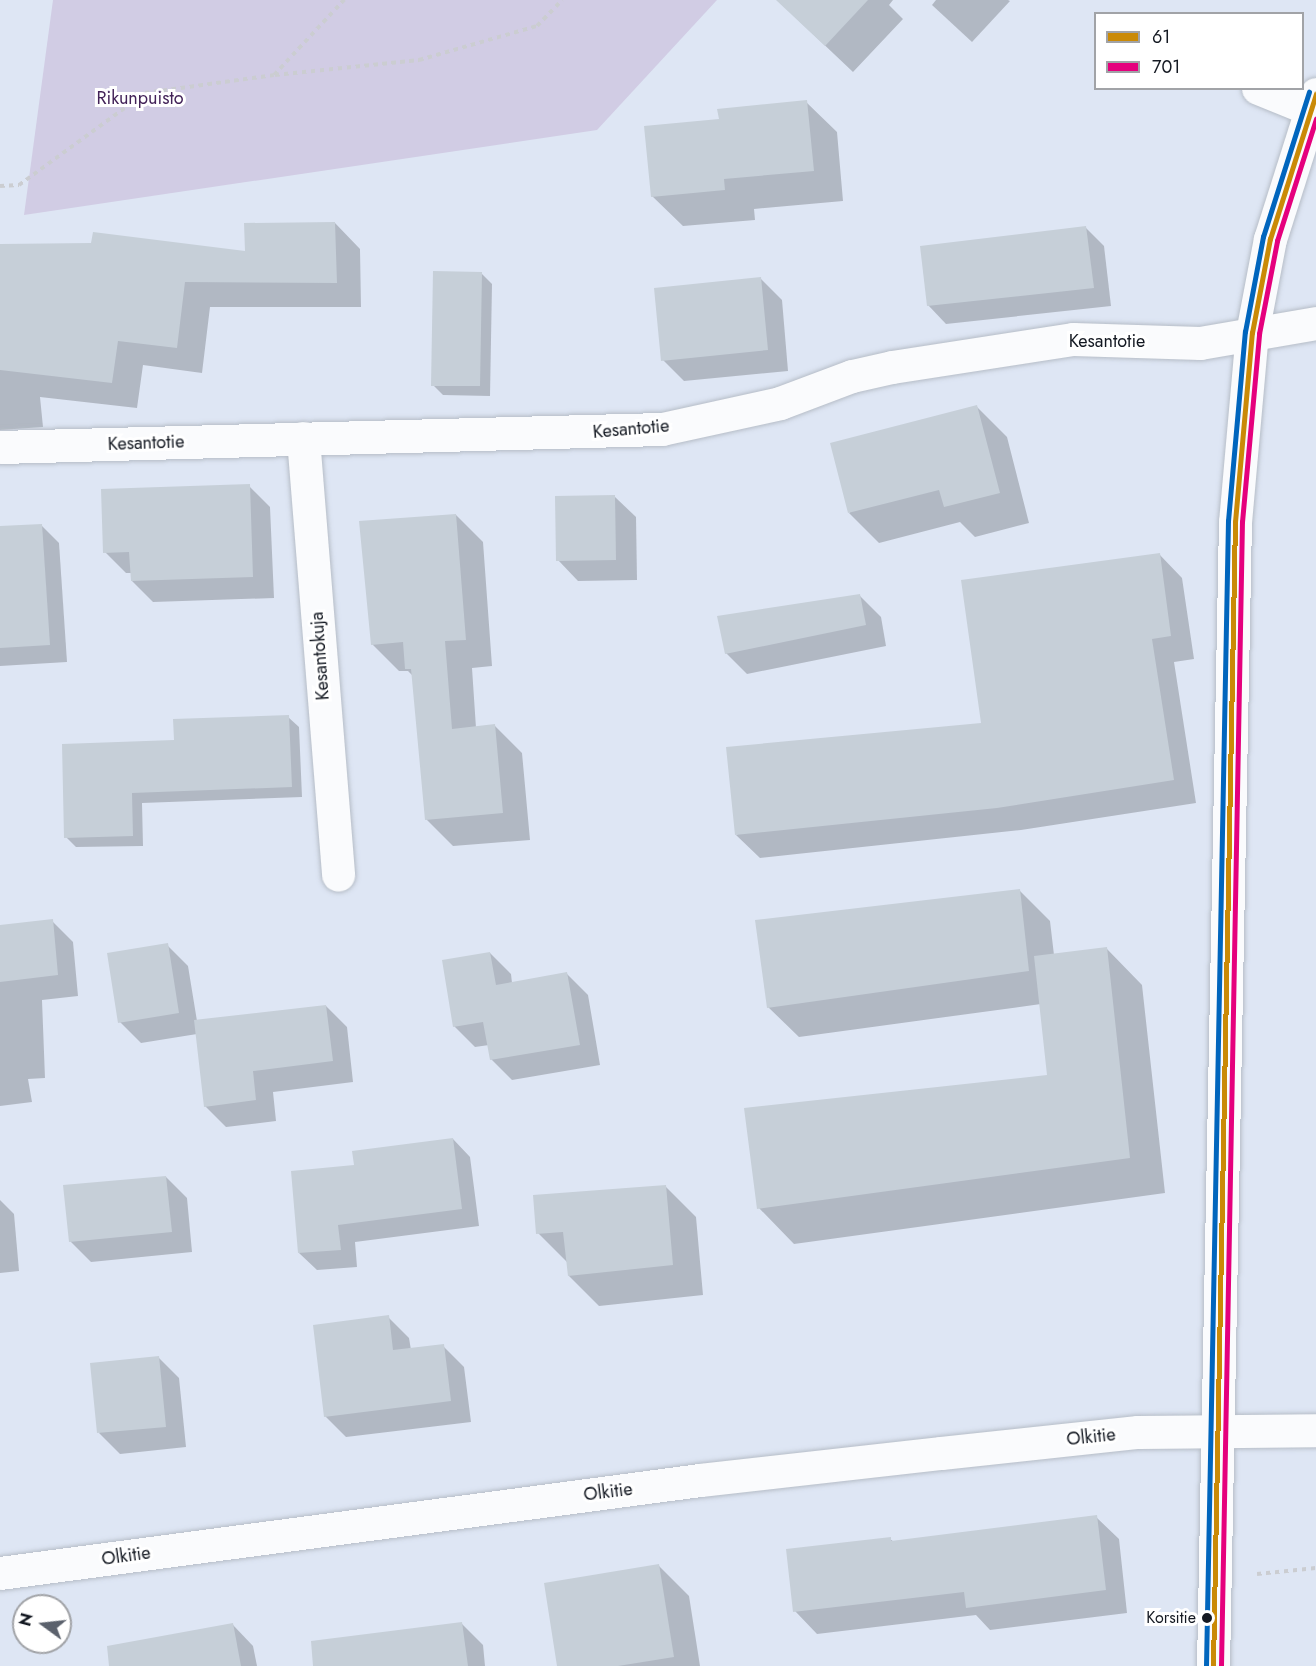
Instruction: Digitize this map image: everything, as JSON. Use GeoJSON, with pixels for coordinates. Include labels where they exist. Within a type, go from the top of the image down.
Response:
{"type":"FeatureCollection","features":[{"type":"Feature","properties":{"kind":"street"},"geometry":{"type":"LineString","coordinates":[[1213,1666],[1234,522],[1252,333],[1269,239],[1313,101],[1266,90]]}},
{"type":"Feature","properties":{"kind":"street","name":"Kesantotie"},"geometry":{"type":"LineString","coordinates":[[0,447],[662,429],[780,403],[852,376],[892,367],[1073,339],[1200,343],[1316,323]]}},
{"type":"Feature","properties":{"kind":"street","name":"Kesantokuja"},"geometry":{"type":"LineString","coordinates":[[303,438],[338,875]]}},
{"type":"Feature","properties":{"kind":"street"},"geometry":{"type":"LineString","coordinates":[[1217,1429],[1316,1430]]}},
{"type":"Feature","properties":{"kind":"street","name":"Olkitie"},"geometry":{"type":"LineString","coordinates":[[0,1573],[718,1478],[1138,1432],[1217,1429]]}},
{"type":"Feature","properties":{"kind":"path"},"geometry":{"type":"LineString","coordinates":[[274,75],[344,0]]}},
{"type":"Feature","properties":{"kind":"path"},"geometry":{"type":"LineString","coordinates":[[0,186],[20,185],[145,93],[274,75],[419,60],[537,26],[562,0]]}},
{"type":"Feature","properties":{"kind":"path"},"geometry":{"type":"LineString","coordinates":[[1251,1575],[1316,1568]]}},
{"type":"Feature","properties":{"kind":"green space","name":"Rikunpuisto"},"geometry":{"type":"Polygon","coordinates":[[[53,0],[717,0],[597,130],[24,215],[53,0]]]}},
{"type":"Feature","properties":{"kind":"building"},"geometry":{"type":"Polygon","coordinates":[[[776,0],[868,0],[825,46],[776,0]]]}},
{"type":"Feature","properties":{"kind":"building"},"geometry":{"type":"Polygon","coordinates":[[[807,100],[814,171],[724,179],[725,190],[651,197],[644,126],[719,119],[717,109],[807,100]]]}},
{"type":"Feature","properties":{"kind":"building"},"geometry":{"type":"Polygon","coordinates":[[[335,222],[337,283],[185,282],[177,348],[118,341],[112,383],[0,370],[0,244],[91,243],[93,232],[245,251],[244,223],[335,222]]]}},
{"type":"Feature","properties":{"kind":"building"},"geometry":{"type":"Polygon","coordinates":[[[1086,226],[1094,288],[927,306],[920,246],[1086,226]]]}},
{"type":"Feature","properties":{"kind":"building"},"geometry":{"type":"Polygon","coordinates":[[[433,271],[482,272],[480,386],[431,386],[433,271]]]}},
{"type":"Feature","properties":{"kind":"building"},"geometry":{"type":"Polygon","coordinates":[[[761,277],[768,350],[661,361],[654,288],[761,277]]]}},
{"type":"Feature","properties":{"kind":"building"},"geometry":{"type":"Polygon","coordinates":[[[977,405],[1000,493],[944,507],[939,490],[848,513],[830,443],[977,405]]]}},
{"type":"Feature","properties":{"kind":"building"},"geometry":{"type":"Polygon","coordinates":[[[250,484],[253,577],[131,581],[129,552],[103,553],[101,489],[250,484]]]}},
{"type":"Feature","properties":{"kind":"building"},"geometry":{"type":"Polygon","coordinates":[[[615,495],[616,560],[556,561],[555,496],[615,495]]]}},
{"type":"Feature","properties":{"kind":"building"},"geometry":{"type":"Polygon","coordinates":[[[456,514],[466,640],[445,641],[452,729],[495,724],[503,813],[425,820],[411,669],[405,669],[403,642],[371,645],[359,521],[456,514]]]}},
{"type":"Feature","properties":{"kind":"building"},"geometry":{"type":"Polygon","coordinates":[[[42,524],[50,645],[0,648],[0,526],[42,524]]]}},
{"type":"Feature","properties":{"kind":"building"},"geometry":{"type":"Polygon","coordinates":[[[1160,553],[1171,636],[1152,639],[1174,780],[997,808],[735,835],[726,747],[981,723],[961,580],[1160,553]]]}},
{"type":"Feature","properties":{"kind":"building"},"geometry":{"type":"Polygon","coordinates":[[[860,594],[866,625],[725,654],[717,616],[860,594]]]}},
{"type":"Feature","properties":{"kind":"building"},"geometry":{"type":"Polygon","coordinates":[[[289,715],[292,787],[132,793],[133,836],[64,838],[62,744],[174,740],[173,719],[289,715]]]}},
{"type":"Feature","properties":{"kind":"building"},"geometry":{"type":"Polygon","coordinates":[[[1020,889],[1029,971],[767,1008],[755,920],[1020,889]]]}},
{"type":"Feature","properties":{"kind":"building"},"geometry":{"type":"Polygon","coordinates":[[[53,919],[58,975],[0,982],[0,925],[53,919]]]}},
{"type":"Feature","properties":{"kind":"building"},"geometry":{"type":"Polygon","coordinates":[[[168,943],[179,1013],[118,1023],[107,953],[168,943]]]}},
{"type":"Feature","properties":{"kind":"building"},"geometry":{"type":"Polygon","coordinates":[[[1107,947],[1130,1158],[757,1209],[744,1108],[1047,1075],[1034,956],[1107,947]]]}},
{"type":"Feature","properties":{"kind":"building"},"geometry":{"type":"Polygon","coordinates":[[[490,952],[496,985],[567,972],[580,1045],[490,1060],[483,1022],[453,1027],[442,960],[490,952]]]}},
{"type":"Feature","properties":{"kind":"building"},"geometry":{"type":"Polygon","coordinates":[[[326,1005],[333,1061],[253,1071],[256,1100],[204,1107],[194,1020],[326,1005]]]}},
{"type":"Feature","properties":{"kind":"building"},"geometry":{"type":"Polygon","coordinates":[[[453,1138],[462,1209],[338,1225],[341,1250],[298,1253],[291,1171],[354,1165],[352,1151],[453,1138]]]}},
{"type":"Feature","properties":{"kind":"building"},"geometry":{"type":"Polygon","coordinates":[[[166,1176],[172,1232],[69,1242],[63,1185],[166,1176]]]}},
{"type":"Feature","properties":{"kind":"building"},"geometry":{"type":"Polygon","coordinates":[[[666,1185],[673,1265],[568,1276],[563,1232],[536,1234],[533,1195],[666,1185]]]}},
{"type":"Feature","properties":{"kind":"building"},"geometry":{"type":"Polygon","coordinates":[[[389,1315],[393,1350],[444,1344],[451,1401],[324,1417],[313,1325],[389,1315]]]}},
{"type":"Feature","properties":{"kind":"building"},"geometry":{"type":"Polygon","coordinates":[[[159,1356],[166,1427],[97,1433],[90,1363],[159,1356]]]}},
{"type":"Feature","properties":{"kind":"building"},"geometry":{"type":"Polygon","coordinates":[[[1097,1515],[1106,1590],[966,1608],[964,1592],[793,1612],[786,1549],[891,1537],[891,1541],[1097,1515]]]}},
{"type":"Feature","properties":{"kind":"building"},"geometry":{"type":"Polygon","coordinates":[[[659,1564],[674,1657],[618,1666],[557,1666],[544,1583],[659,1564]]]}},
{"type":"Feature","properties":{"kind":"building"},"geometry":{"type":"Polygon","coordinates":[[[462,1622],[468,1666],[313,1666],[311,1641],[462,1622]]]}},
{"type":"Feature","properties":{"kind":"building"},"geometry":{"type":"Polygon","coordinates":[[[233,1623],[241,1666],[109,1666],[107,1646],[233,1623]]]}},
{"type":"Feature","properties":{"kind":"transit line"},"geometry":{"type":"LineString","coordinates":[[1206,1666],[1228,521],[1245,332],[1263,237],[1309,92]]}},
{"type":"Feature","properties":{"kind":"transit line","name":"61"},"geometry":{"type":"LineString","coordinates":[[1213,1666],[1235,522],[1252,333],[1270,239],[1316,94]]}},
{"type":"Feature","properties":{"kind":"transit line","name":"701"},"geometry":{"type":"LineString","coordinates":[[1221,1666],[1242,522],[1259,334],[1277,241],[1316,119]]}},
{"type":"Feature","properties":{"kind":"place","name":"Korsitie"},"geometry":{"type":"Point","coordinates":[1207,1618]}}]}
